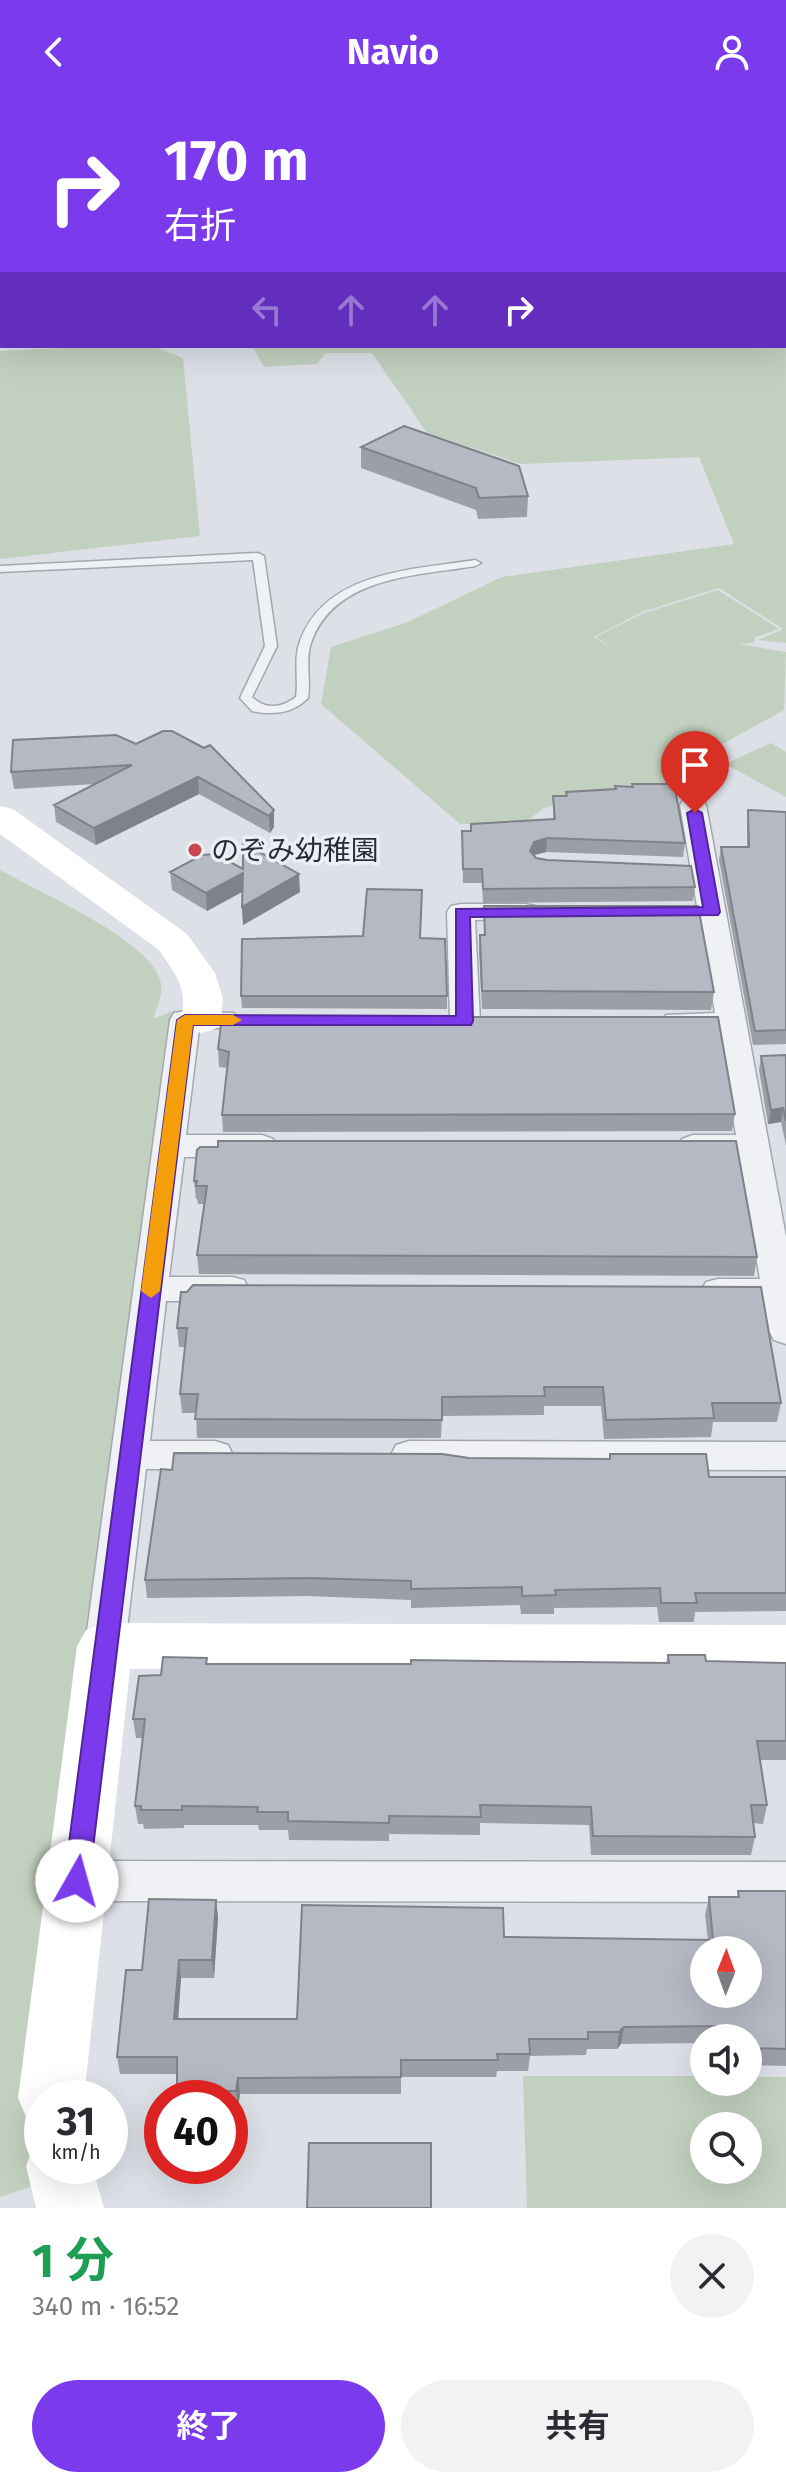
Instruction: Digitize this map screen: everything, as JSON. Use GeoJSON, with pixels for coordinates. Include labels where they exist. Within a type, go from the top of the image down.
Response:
{"type":"FeatureCollection","features":[{"type":"Feature","properties":{"kind":"street"},"geometry":{"type":"LineString","coordinates":[[693,805],[691,869],[712,912],[732,1022],[750,1058],[753,1146],[782,1291],[786,1331]]}},
{"type":"Feature","properties":{"kind":"street"},"geometry":{"type":"LineString","coordinates":[[0,817],[173,942],[195,973],[203,998],[201,1020]]}},
{"type":"Feature","properties":{"kind":"street"},"geometry":{"type":"LineString","coordinates":[[465,1021],[461,912],[555,912]]}},
{"type":"Feature","properties":{"kind":"street"},"geometry":{"type":"LineString","coordinates":[[681,912],[712,912]]}},
{"type":"Feature","properties":{"kind":"street"},"geometry":{"type":"LineString","coordinates":[[53,2080],[185,1020],[244,1020]]}},
{"type":"Feature","properties":{"kind":"street"},"geometry":{"type":"LineString","coordinates":[[433,1021],[496,1022]]}},
{"type":"Feature","properties":{"kind":"street"},"geometry":{"type":"LineString","coordinates":[[653,1022],[732,1022]]}},
{"type":"Feature","properties":{"kind":"street"},"geometry":{"type":"LineString","coordinates":[[170,1146],[296,1146]]}},
{"type":"Feature","properties":{"kind":"street"},"geometry":{"type":"LineString","coordinates":[[658,1146],[753,1146]]}},
{"type":"Feature","properties":{"kind":"street"},"geometry":{"type":"LineString","coordinates":[[151,1289],[261,1289]]}},
{"type":"Feature","properties":{"kind":"street"},"geometry":{"type":"LineString","coordinates":[[684,1290],[782,1291]]}},
{"type":"Feature","properties":{"kind":"street"},"geometry":{"type":"LineString","coordinates":[[130,1455],[255,1455]]}},
{"type":"Feature","properties":{"kind":"street"},"geometry":{"type":"LineString","coordinates":[[380,1455],[786,1456]]}},
{"type":"Feature","properties":{"kind":"street"},"geometry":{"type":"LineString","coordinates":[[105,1646],[786,1648]]}},
{"type":"Feature","properties":{"kind":"street"},"geometry":{"type":"LineString","coordinates":[[77,1881],[786,1882]]}},
{"type":"Feature","properties":{"kind":"street"},"geometry":{"type":"LineString","coordinates":[[64,2184],[70,2208]]}},
{"type":"Feature","properties":{"kind":"lane"},"geometry":{"type":"LineString","coordinates":[[0,569],[258,556],[271,646],[269,656],[249,686],[246,698],[256,708],[277,710],[294,705],[302,698],[304,645],[333,599],[379,580],[475,563]]}},
{"type":"Feature","properties":{"kind":"green space"},"geometry":{"type":"Polygon","coordinates":[[[158,348],[183,358],[200,536],[0,559],[0,351],[158,348]]]}},
{"type":"Feature","properties":{"kind":"green space"},"geometry":{"type":"Polygon","coordinates":[[[253,348],[786,348],[786,643],[758,640],[783,629],[719,588],[642,612],[594,637],[619,654],[596,637],[644,613],[718,590],[779,629],[756,637],[753,643],[739,644],[786,652],[784,710],[667,775],[667,782],[561,803],[544,808],[523,824],[460,824],[321,704],[331,647],[408,622],[502,577],[734,544],[699,457],[521,464],[427,433],[372,353],[326,353],[317,364],[264,367],[253,348]]]}},
{"type":"Feature","properties":{"kind":"green space"},"geometry":{"type":"Polygon","coordinates":[[[771,743],[786,752],[786,797],[725,764],[771,743]]]}},
{"type":"Feature","properties":{"kind":"green space"},"geometry":{"type":"Polygon","coordinates":[[[0,870],[88,917],[133,947],[150,962],[161,982],[160,998],[153,1019],[175,1010],[24,2080],[24,2184],[36,2185],[0,2197],[0,870]]]}},
{"type":"Feature","properties":{"kind":"green space"},"geometry":{"type":"Polygon","coordinates":[[[523,2076],[690,2076],[690,2096],[762,2096],[762,2077],[786,2077],[786,2208],[527,2208],[523,2076]]]}},
{"type":"Feature","properties":{"kind":"building"},"geometry":{"type":"Polygon","coordinates":[[[404,426],[519,466],[528,496],[479,498],[476,488],[361,447],[404,426]]]}},
{"type":"Feature","properties":{"kind":"building"},"geometry":{"type":"Polygon","coordinates":[[[163,731],[172,731],[204,748],[210,745],[274,810],[269,816],[198,777],[94,828],[54,805],[132,765],[11,772],[13,740],[116,735],[136,744],[163,731]]]}},
{"type":"Feature","properties":{"kind":"building"},"geometry":{"type":"Polygon","coordinates":[[[632,784],[674,784],[685,843],[547,838],[534,842],[530,851],[536,858],[547,860],[691,866],[695,887],[483,889],[482,869],[463,869],[462,831],[471,831],[471,824],[555,819],[553,796],[567,796],[566,792],[616,789],[615,786],[633,787],[632,784]]]}},
{"type":"Feature","properties":{"kind":"building"},"geometry":{"type":"Polygon","coordinates":[[[748,810],[786,812],[786,1030],[755,1031],[721,847],[749,847],[748,810]]]}},
{"type":"Feature","properties":{"kind":"building"},"geometry":{"type":"Polygon","coordinates":[[[243,843],[299,874],[242,907],[243,873],[206,893],[170,872],[202,855],[215,854],[243,869],[243,843]]]}},
{"type":"Feature","properties":{"kind":"building"},"geometry":{"type":"Polygon","coordinates":[[[367,889],[422,890],[420,938],[445,939],[447,996],[241,996],[242,939],[363,936],[367,889]]]}},
{"type":"Feature","properties":{"kind":"building"},"geometry":{"type":"Polygon","coordinates":[[[484,906],[698,906],[714,992],[482,991],[480,935],[485,935],[484,906]]]}},
{"type":"Feature","properties":{"kind":"building"},"geometry":{"type":"Polygon","coordinates":[[[222,1017],[718,1017],[735,1114],[222,1115],[229,1052],[218,1049],[222,1017]]]}},
{"type":"Feature","properties":{"kind":"building"},"geometry":{"type":"Polygon","coordinates":[[[786,1055],[786,1121],[783,1108],[771,1110],[761,1056],[786,1055]]]}},
{"type":"Feature","properties":{"kind":"building"},"geometry":{"type":"Polygon","coordinates":[[[218,1141],[736,1141],[757,1257],[197,1255],[207,1186],[196,1186],[197,1181],[194,1181],[197,1150],[200,1147],[218,1147],[218,1141]]]}},
{"type":"Feature","properties":{"kind":"building"},"geometry":{"type":"Polygon","coordinates":[[[193,1285],[761,1287],[781,1403],[712,1403],[714,1418],[606,1420],[603,1387],[544,1387],[545,1396],[442,1397],[442,1420],[195,1419],[198,1394],[180,1394],[187,1328],[177,1328],[181,1292],[187,1292],[193,1285]]]}},
{"type":"Feature","properties":{"kind":"building"},"geometry":{"type":"Polygon","coordinates":[[[174,1453],[442,1454],[469,1458],[610,1459],[610,1454],[706,1454],[709,1477],[786,1477],[786,1593],[695,1593],[697,1603],[661,1603],[660,1588],[555,1590],[556,1595],[522,1596],[522,1587],[411,1589],[411,1581],[307,1578],[145,1580],[161,1469],[172,1470],[174,1453]]]}},
{"type":"Feature","properties":{"kind":"building"},"geometry":{"type":"Polygon","coordinates":[[[668,1655],[705,1655],[706,1661],[786,1663],[786,1741],[757,1741],[767,1805],[751,1805],[755,1837],[593,1836],[591,1807],[480,1805],[481,1817],[389,1816],[389,1823],[288,1821],[288,1812],[257,1812],[258,1807],[182,1806],[182,1810],[141,1810],[141,1806],[135,1806],[145,1719],[133,1719],[139,1676],[161,1675],[163,1657],[207,1658],[206,1664],[411,1664],[411,1660],[669,1663],[668,1655]]]}},
{"type":"Feature","properties":{"kind":"building"},"geometry":{"type":"Polygon","coordinates":[[[738,1891],[786,1891],[786,2049],[762,2048],[762,2024],[690,2024],[624,2027],[619,2032],[588,2032],[588,2039],[529,2039],[530,2054],[497,2054],[498,2060],[401,2060],[401,2077],[177,2080],[177,2057],[117,2057],[126,1970],[142,1970],[149,1899],[216,1900],[212,1960],[179,1960],[174,2019],[297,2019],[302,1905],[503,1908],[504,1937],[690,1940],[690,2008],[762,2008],[762,1936],[713,1936],[709,1897],[739,1897],[738,1891]]]}},
{"type":"Feature","properties":{"kind":"building"},"geometry":{"type":"Polygon","coordinates":[[[309,2143],[431,2143],[431,2208],[307,2208],[309,2143]]]}},
{"type":"Feature","properties":{"kind":"slow traffic"},"geometry":{"type":"LineString","coordinates":[[151,1291],[185,1020],[233,1020]]}},
{"type":"Feature","properties":{"kind":"place","name":"のぞみ幼稚園"},"geometry":{"type":"Point","coordinates":[195,850]}},
{"type":"Feature","properties":{"kind":"route"},"geometry":{"type":"LineString","coordinates":[[77,1881],[185,1020],[465,1021],[461,912],[712,912],[695,813]]}}]}
